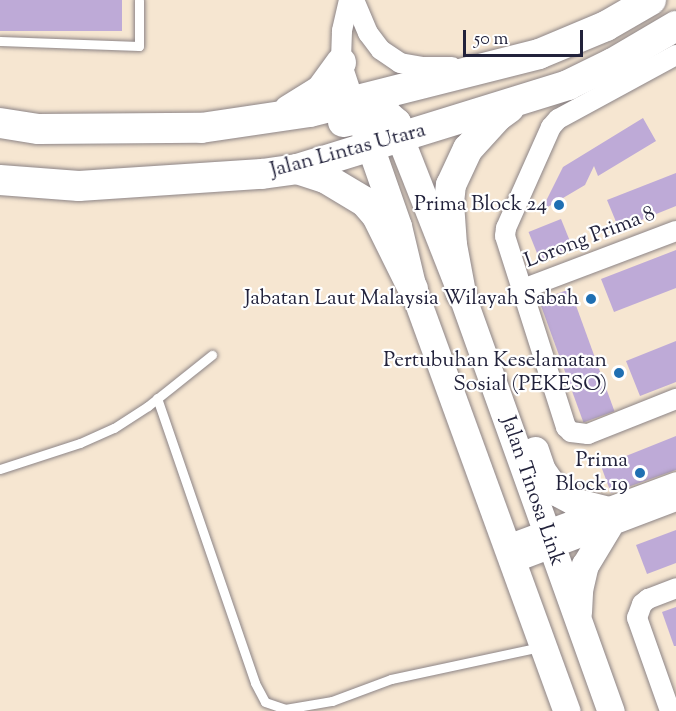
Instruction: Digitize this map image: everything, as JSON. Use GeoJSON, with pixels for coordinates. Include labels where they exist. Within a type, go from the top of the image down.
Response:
{"type":"FeatureCollection","features":[{"type":"Feature","properties":{"kind":"main road"},"geometry":{"type":"LineString","coordinates":[[0,123],[86,140],[183,146],[274,136],[571,42],[606,26],[651,0]]}},
{"type":"Feature","properties":{"kind":"main road","name":"Jalan Lintas Utara"},"geometry":{"type":"LineString","coordinates":[[0,180],[79,186],[262,174],[297,169],[568,85],[613,63],[676,26]]}},
{"type":"Feature","properties":{"kind":"main road"},"geometry":{"type":"LineString","coordinates":[[270,119],[321,90],[341,62]]}},
{"type":"Feature","properties":{"kind":"main road"},"geometry":{"type":"LineString","coordinates":[[461,293],[452,245],[449,203],[451,185],[468,149],[498,116],[519,102]]}},
{"type":"Feature","properties":{"kind":"main road"},"geometry":{"type":"LineString","coordinates":[[39,129],[201,128],[357,109],[388,116],[396,123],[400,138]]}},
{"type":"Feature","properties":{"kind":"main road","name":"Jalan Tinosa Link"},"geometry":{"type":"LineString","coordinates":[[357,109],[398,226],[413,289],[567,711]]}},
{"type":"Feature","properties":{"kind":"main road","name":"Jalan Tinosa Link"},"geometry":{"type":"LineString","coordinates":[[400,138],[461,293],[610,711]]}},
{"type":"Feature","properties":{"kind":"main road"},"geometry":{"type":"LineString","coordinates":[[297,169],[349,190],[365,202],[377,216],[413,289]]}},
{"type":"Feature","properties":{"kind":"main road"},"geometry":{"type":"LineString","coordinates":[[497,392],[524,423],[550,485],[573,501],[607,518],[585,565],[579,590],[578,621]]}},
{"type":"Feature","properties":{"kind":"street"},"geometry":{"type":"LineString","coordinates":[[349,0],[342,31],[341,62],[357,109]]}},
{"type":"Feature","properties":{"kind":"street"},"geometry":{"type":"LineString","coordinates":[[354,0],[368,33],[381,50],[400,63],[422,67],[446,67],[507,62]]}},
{"type":"Feature","properties":{"kind":"street"},"geometry":{"type":"LineString","coordinates":[[676,55],[566,114],[551,128],[506,228],[506,247],[561,418],[571,432],[588,434],[676,399]]}},
{"type":"Feature","properties":{"kind":"street","name":"Lorong Prima 8"},"geometry":{"type":"LineString","coordinates":[[520,290],[676,231]]}},
{"type":"Feature","properties":{"kind":"street"},"geometry":{"type":"LineString","coordinates":[[607,518],[676,482]]}},
{"type":"Feature","properties":{"kind":"street"},"geometry":{"type":"LineString","coordinates":[[510,554],[607,518],[676,501]]}},
{"type":"Feature","properties":{"kind":"street"},"geometry":{"type":"LineString","coordinates":[[670,711],[636,618],[642,604],[676,588]]}},
{"type":"Feature","properties":{"kind":"lane"},"geometry":{"type":"LineString","coordinates":[[0,41],[139,46],[139,0]]}},
{"type":"Feature","properties":{"kind":"lane"},"geometry":{"type":"LineString","coordinates":[[0,469],[80,443],[114,428],[212,355]]}},
{"type":"Feature","properties":{"kind":"lane"},"geometry":{"type":"LineString","coordinates":[[157,398],[255,683],[266,702],[285,709],[332,701],[391,679],[543,646]]}},
{"type":"Feature","properties":{"kind":"building"},"geometry":{"type":"Polygon","coordinates":[[[0,0],[122,0],[122,31],[0,31],[0,0]]]}},
{"type":"Feature","properties":{"kind":"building"},"geometry":{"type":"Polygon","coordinates":[[[643,118],[656,141],[598,176],[594,166],[585,185],[541,211],[563,167],[643,118]]]}},
{"type":"Feature","properties":{"kind":"building"},"geometry":{"type":"Polygon","coordinates":[[[676,173],[676,206],[619,229],[607,200],[676,173]]]}},
{"type":"Feature","properties":{"kind":"building"},"geometry":{"type":"Polygon","coordinates":[[[561,219],[573,248],[540,261],[529,232],[561,219]]]}},
{"type":"Feature","properties":{"kind":"building"},"geometry":{"type":"Polygon","coordinates":[[[676,250],[676,288],[614,312],[601,279],[676,250]]]}},
{"type":"Feature","properties":{"kind":"building"},"geometry":{"type":"Polygon","coordinates":[[[570,289],[614,411],[583,422],[539,300],[570,289]]]}},
{"type":"Feature","properties":{"kind":"building"},"geometry":{"type":"Polygon","coordinates":[[[676,341],[676,382],[640,396],[626,361],[676,341]]]}},
{"type":"Feature","properties":{"kind":"building","name":"Prima Block 19"},"geometry":{"type":"Polygon","coordinates":[[[676,436],[676,470],[611,493],[601,466],[676,436]]]}},
{"type":"Feature","properties":{"kind":"building"},"geometry":{"type":"Polygon","coordinates":[[[676,530],[676,563],[647,574],[636,545],[676,530]]]}},
{"type":"Feature","properties":{"kind":"building"},"geometry":{"type":"Polygon","coordinates":[[[676,607],[676,646],[674,646],[662,612],[676,607]]]}},
{"type":"Feature","properties":{"kind":"place","name":"Prima Block 24"},"geometry":{"type":"Point","coordinates":[559,205]}},
{"type":"Feature","properties":{"kind":"place","name":"Jabatan Laut Malaysia Wilayah Sabah"},"geometry":{"type":"Point","coordinates":[591,299]}},
{"type":"Feature","properties":{"kind":"place","name":"Pertubuhan Keselamatan Sosial (PEKESO)"},"geometry":{"type":"Point","coordinates":[619,373]}},
{"type":"Feature","properties":{"kind":"place","name":"Prima Block 19"},"geometry":{"type":"Point","coordinates":[640,473]}}]}
